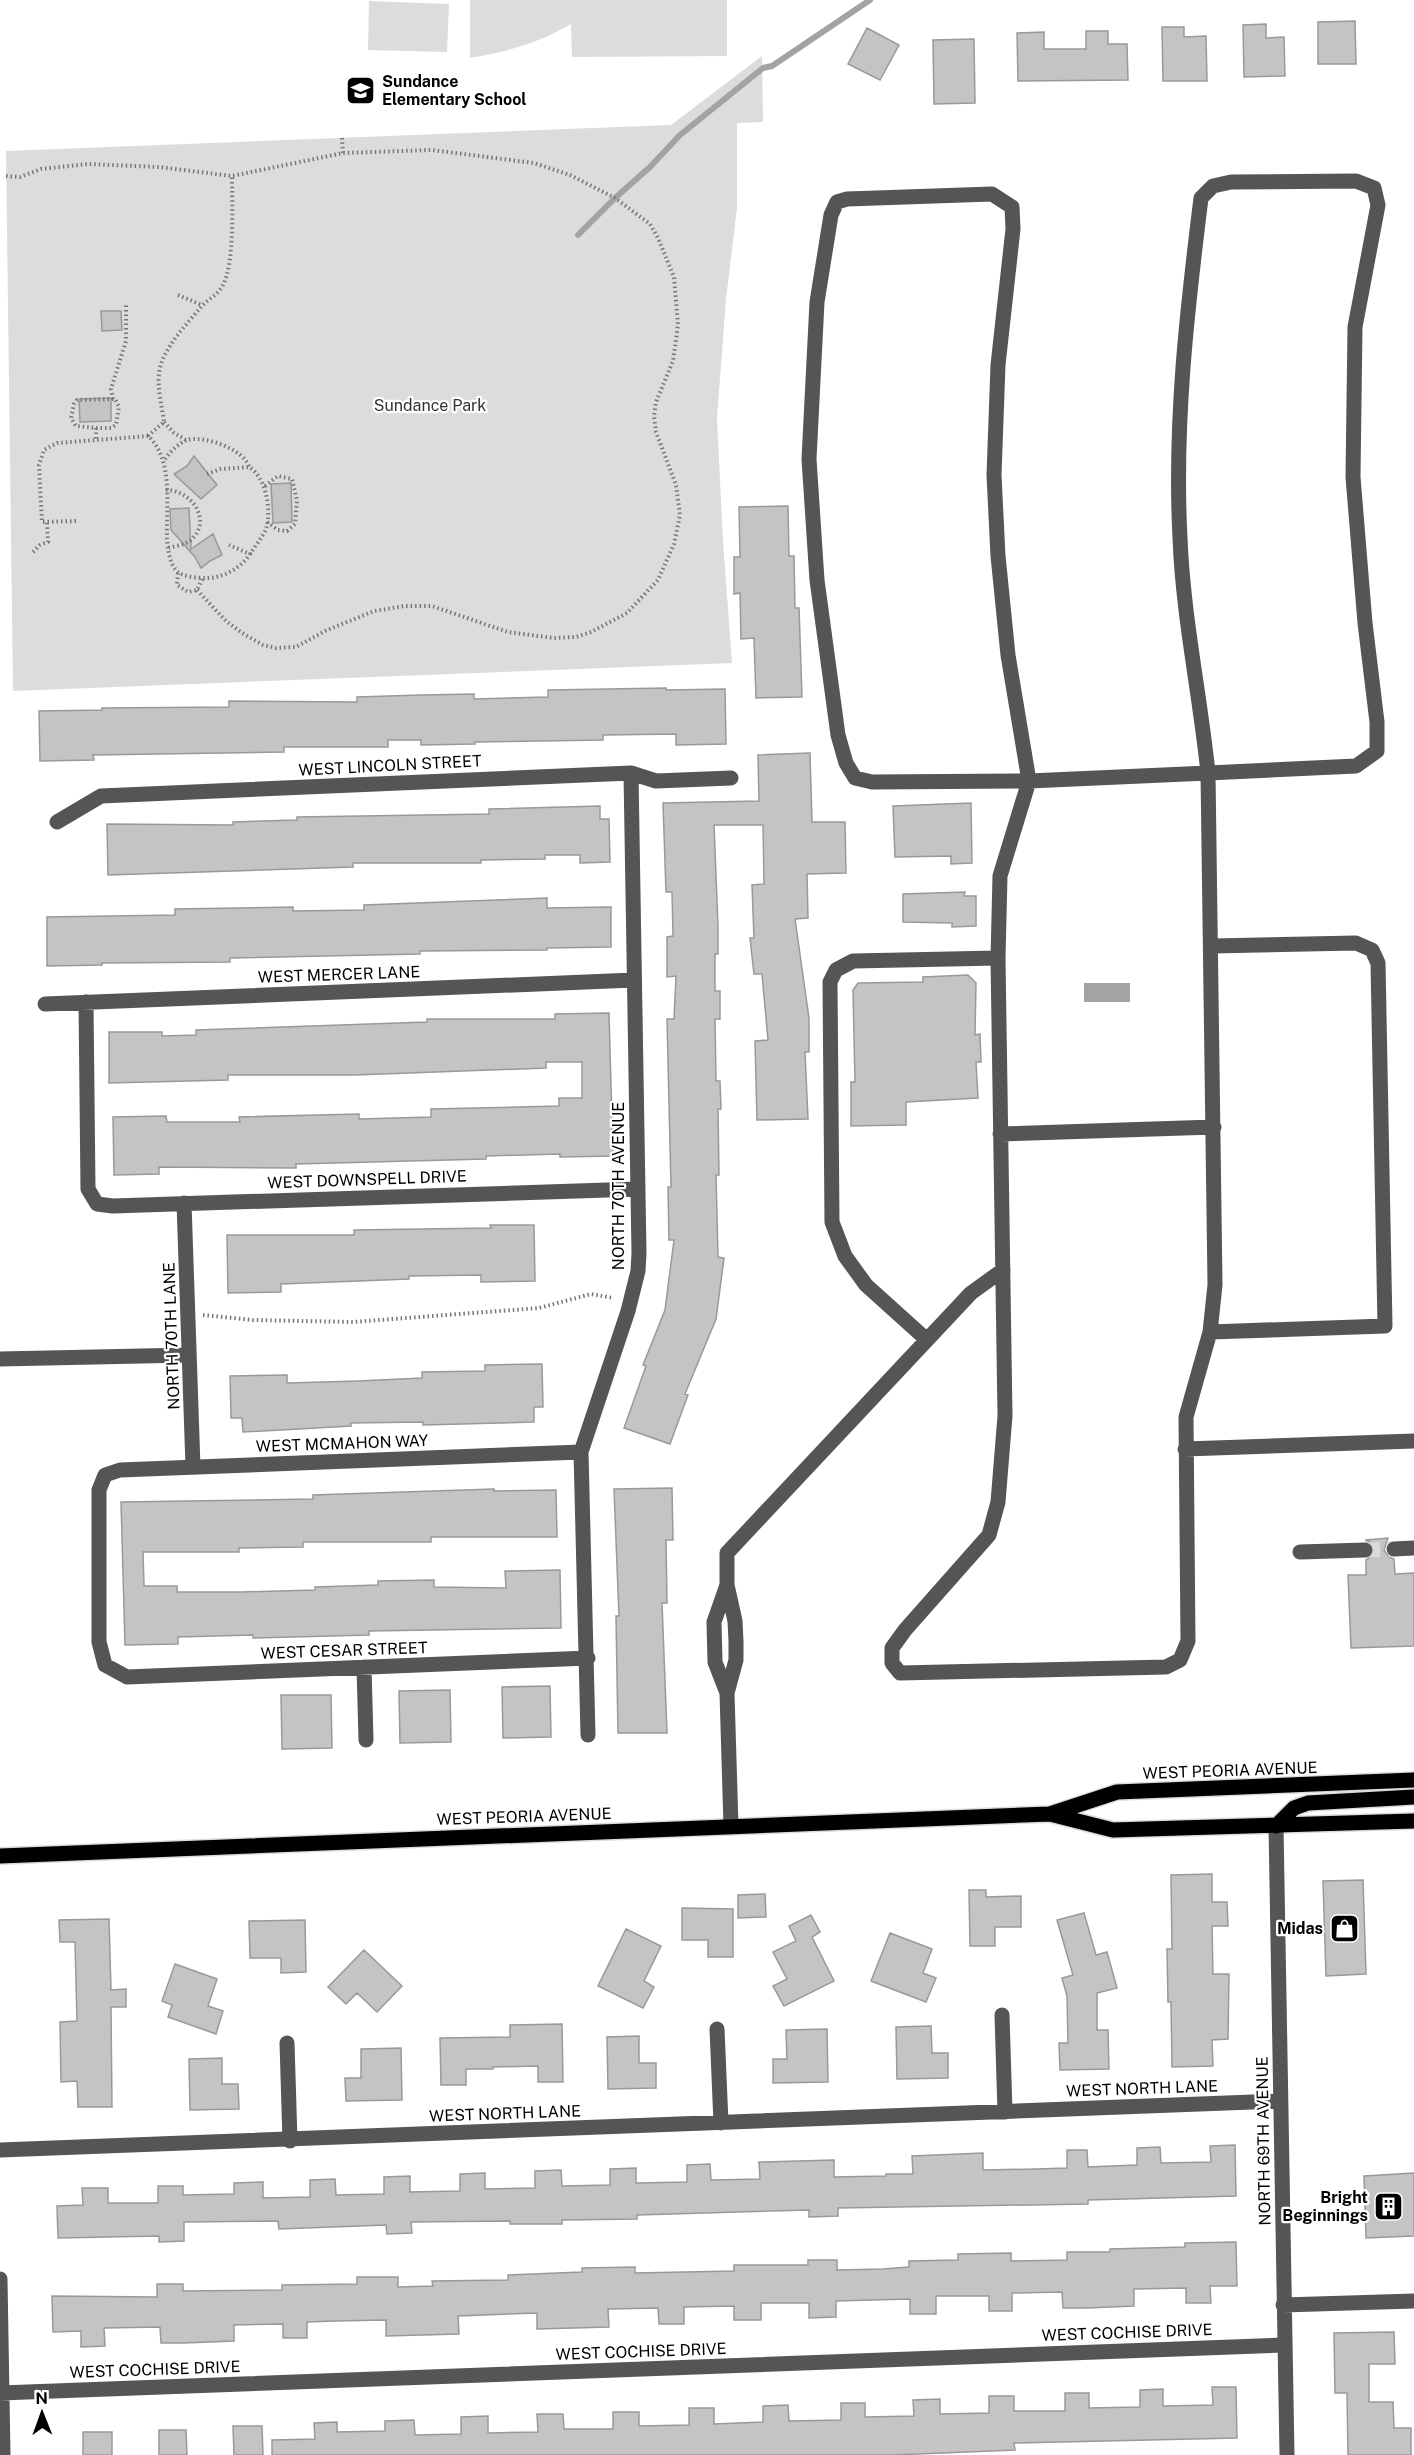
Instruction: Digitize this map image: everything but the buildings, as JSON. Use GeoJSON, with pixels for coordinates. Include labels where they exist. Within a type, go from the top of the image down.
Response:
{"type":"FeatureCollection","features":[{"type":"Feature","properties":{"kind":"main road","name":"WEST PEORIA AVENUE"},"geometry":{"type":"LineString","coordinates":[[0,1856],[1050,1814],[1117,1792],[1414,1780]]}},
{"type":"Feature","properties":{"kind":"main road"},"geometry":{"type":"LineString","coordinates":[[1276,1826],[1294,1808],[1308,1803],[1414,1797]]}},
{"type":"Feature","properties":{"kind":"main road","name":"WEST PEORIA AVENUE"},"geometry":{"type":"LineString","coordinates":[[1050,1814],[1113,1830],[1414,1821]]}},
{"type":"Feature","properties":{"kind":"street"},"geometry":{"type":"LineString","coordinates":[[1208,772],[1029,781],[872,782],[855,778],[846,763],[837,735],[819,591],[809,459],[817,302],[831,215],[837,202],[847,199],[992,194],[1012,207],[1013,229],[998,365],[994,475],[998,556],[1008,655],[1029,781],[1000,876],[998,958],[1005,1416],[998,1502],[988,1535],[892,1648],[892,1663],[900,1673],[1166,1667],[1180,1660],[1188,1641],[1186,1418],[1210,1332],[1215,1285],[1208,772],[1200,698],[1187,619],[1180,539],[1178,466],[1185,328],[1200,198],[1213,186],[1231,182],[1356,181],[1374,188],[1378,205],[1355,327],[1353,477],[1365,622],[1377,722],[1377,751],[1356,766],[1208,772]]}},
{"type":"Feature","properties":{"kind":"street","name":"WEST LINCOLN STREET"},"geometry":{"type":"LineString","coordinates":[[57,822],[101,796],[630,773],[656,781],[731,778]]}},
{"type":"Feature","properties":{"kind":"street","name":"NORTH 70TH AVENUE"},"geometry":{"type":"LineString","coordinates":[[588,1735],[588,1658],[581,1452],[631,1302],[638,1271],[630,773]]}},
{"type":"Feature","properties":{"kind":"street"},"geometry":{"type":"LineString","coordinates":[[1210,1332],[1385,1326],[1378,963],[1372,950],[1356,943],[1212,946]]}},
{"type":"Feature","properties":{"kind":"street"},"geometry":{"type":"LineString","coordinates":[[927,1340],[866,1285],[845,1256],[832,1222],[830,982],[836,969],[853,962],[998,958]]}},
{"type":"Feature","properties":{"kind":"street","name":"WEST MERCER LANE"},"geometry":{"type":"LineString","coordinates":[[45,1004],[634,980]]}},
{"type":"Feature","properties":{"kind":"street","name":"WEST DOWNSPELL DRIVE"},"geometry":{"type":"LineString","coordinates":[[86,1002],[88,1189],[98,1204],[113,1206],[638,1189]]}},
{"type":"Feature","properties":{"kind":"street"},"geometry":{"type":"LineString","coordinates":[[1000,1134],[1214,1127]]}},
{"type":"Feature","properties":{"kind":"street","name":"NORTH 70TH LANE"},"geometry":{"type":"LineString","coordinates":[[184,1203],[193,1467]]}},
{"type":"Feature","properties":{"kind":"street"},"geometry":{"type":"LineString","coordinates":[[731,1826],[727,1693],[716,1662],[714,1622],[727,1585],[726,1553],[971,1293],[1003,1270]]}},
{"type":"Feature","properties":{"kind":"street"},"geometry":{"type":"LineString","coordinates":[[0,1359],[189,1355]]}},
{"type":"Feature","properties":{"kind":"street"},"geometry":{"type":"LineString","coordinates":[[1185,1449],[1414,1441]]}},
{"type":"Feature","properties":{"kind":"street","name":"WEST MCMAHON WAY"},"geometry":{"type":"LineString","coordinates":[[105,1665],[99,1642],[99,1490],[105,1475],[120,1470],[581,1452]]}},
{"type":"Feature","properties":{"kind":"street"},"geometry":{"type":"LineString","coordinates":[[1394,1549],[1414,1548]]}},
{"type":"Feature","properties":{"kind":"street"},"geometry":{"type":"LineString","coordinates":[[1300,1552],[1365,1550]]}},
{"type":"Feature","properties":{"kind":"street","name":"WEST CESAR STREET"},"geometry":{"type":"LineString","coordinates":[[105,1665],[127,1677],[588,1658]]}},
{"type":"Feature","properties":{"kind":"street"},"geometry":{"type":"LineString","coordinates":[[364,1666],[366,1740]]}},
{"type":"Feature","properties":{"kind":"street","name":"NORTH 69TH AVENUE"},"geometry":{"type":"LineString","coordinates":[[1276,1826],[1283,2344],[1287,2455]]}},
{"type":"Feature","properties":{"kind":"street"},"geometry":{"type":"LineString","coordinates":[[1002,2014],[1005,2112]]}},
{"type":"Feature","properties":{"kind":"street"},"geometry":{"type":"LineString","coordinates":[[717,2029],[721,2123]]}},
{"type":"Feature","properties":{"kind":"street"},"geometry":{"type":"LineString","coordinates":[[286,2043],[290,2141]]}},
{"type":"Feature","properties":{"kind":"street","name":"WEST NORTH LANE"},"geometry":{"type":"LineString","coordinates":[[0,2150],[290,2141],[1280,2101]]}},
{"type":"Feature","properties":{"kind":"street"},"geometry":{"type":"LineString","coordinates":[[0,2279],[3,2455]]}},
{"type":"Feature","properties":{"kind":"street"},"geometry":{"type":"LineString","coordinates":[[1283,2305],[1414,2301]]}},
{"type":"Feature","properties":{"kind":"street","name":"WEST COCHISE DRIVE"},"geometry":{"type":"LineString","coordinates":[[1,2393],[1283,2344]]}},
{"type":"Feature","properties":{"kind":"path"},"geometry":{"type":"LineString","coordinates":[[342,138],[343,153]]}},
{"type":"Feature","properties":{"kind":"path"},"geometry":{"type":"LineString","coordinates":[[6,176],[20,177],[40,169],[88,164],[159,167],[232,176],[343,153],[432,150],[534,163],[570,175],[606,192],[650,224],[674,277],[678,304],[676,346],[654,416],[656,432],[679,499],[680,515],[674,544],[658,580],[634,606],[609,623],[576,637],[542,638],[508,632],[432,606],[415,605],[374,611],[324,631],[296,647],[276,648],[263,645],[226,621],[197,590]]}},
{"type":"Feature","properties":{"kind":"path"},"geometry":{"type":"LineString","coordinates":[[232,176],[227,273],[220,290],[202,306],[173,343],[160,368],[164,423],[186,440],[205,440],[221,444],[240,453],[247,460],[249,467]]}},
{"type":"Feature","properties":{"kind":"path"},"geometry":{"type":"LineString","coordinates":[[178,295],[202,306]]}},
{"type":"Feature","properties":{"kind":"path"},"geometry":{"type":"LineString","coordinates":[[112,399],[111,389],[126,341],[124,320],[126,303]]}},
{"type":"Feature","properties":{"kind":"path"},"geometry":{"type":"LineString","coordinates":[[115,399],[118,407],[117,425],[111,428],[96,428],[76,426],[71,418],[74,404],[77,400],[115,399]]}},
{"type":"Feature","properties":{"kind":"path"},"geometry":{"type":"LineString","coordinates":[[75,521],[42,522],[39,465],[41,455],[57,443],[148,436],[164,423]]}},
{"type":"Feature","properties":{"kind":"path"},"geometry":{"type":"LineString","coordinates":[[96,428],[96,440]]}},
{"type":"Feature","properties":{"kind":"path"},"geometry":{"type":"LineString","coordinates":[[148,436],[164,459],[168,548],[174,568],[178,573],[203,578],[222,575],[244,562],[260,540],[267,522],[265,486],[256,471],[249,467],[221,469],[207,474]]}},
{"type":"Feature","properties":{"kind":"path"},"geometry":{"type":"LineString","coordinates":[[164,459],[186,440]]}},
{"type":"Feature","properties":{"kind":"path"},"geometry":{"type":"LineString","coordinates":[[265,486],[278,476],[292,479],[297,501],[295,524],[287,531],[278,530],[267,522]]}},
{"type":"Feature","properties":{"kind":"path"},"geometry":{"type":"LineString","coordinates":[[166,490],[179,491],[195,502],[200,520],[196,534],[191,540],[168,548]]}},
{"type":"Feature","properties":{"kind":"path"},"geometry":{"type":"LineString","coordinates":[[33,552],[40,545],[48,542],[47,522]]}},
{"type":"Feature","properties":{"kind":"path"},"geometry":{"type":"LineString","coordinates":[[229,545],[250,554]]}},
{"type":"Feature","properties":{"kind":"path"},"geometry":{"type":"LineString","coordinates":[[178,573],[177,585],[182,590],[188,592],[197,590]]}},
{"type":"Feature","properties":{"kind":"path"},"geometry":{"type":"LineString","coordinates":[[197,590],[203,578]]}},
{"type":"Feature","properties":{"kind":"path"},"geometry":{"type":"LineString","coordinates":[[188,1313],[253,1320],[353,1322],[528,1309],[591,1294],[631,1302]]}},
{"type":"Feature","properties":{"kind":"green space"},"geometry":{"type":"Polygon","coordinates":[[[470,0],[727,0],[727,56],[572,57],[571,24],[522,46],[470,58],[470,0]]]}},
{"type":"Feature","properties":{"kind":"green space"},"geometry":{"type":"Polygon","coordinates":[[[369,1],[449,4],[447,52],[368,50],[369,1]]]}},
{"type":"Feature","properties":{"kind":"green space","name":"Sundance Park"},"geometry":{"type":"Polygon","coordinates":[[[762,56],[763,122],[737,123],[737,208],[726,299],[717,418],[732,663],[13,691],[6,151],[671,125],[762,56]]]}},
{"type":"Feature","properties":{"kind":"shaded area"},"geometry":{"type":"Polygon","coordinates":[[[1084,983],[1130,983],[1130,1002],[1084,1002],[1084,983]]]}},
{"type":"Feature","properties":{"kind":"waterway"},"geometry":{"type":"LineString","coordinates":[[578,235],[650,167],[680,135],[763,68],[772,66],[870,0]]}},
{"type":"Feature","properties":{"kind":"tunnel"},"geometry":{"type":"LineString","coordinates":[[1365,1550],[1394,1549]]}},
{"type":"Feature","properties":{"kind":"place","name":"Sundance Elementary School"},"geometry":{"type":"Point","coordinates":[361,90]}},
{"type":"Feature","properties":{"kind":"place","name":"Midas"},"geometry":{"type":"Point","coordinates":[1344,1928]}},
{"type":"Feature","properties":{"kind":"place","name":"Bright Beginnings"},"geometry":{"type":"Point","coordinates":[1389,2206]}}]}
